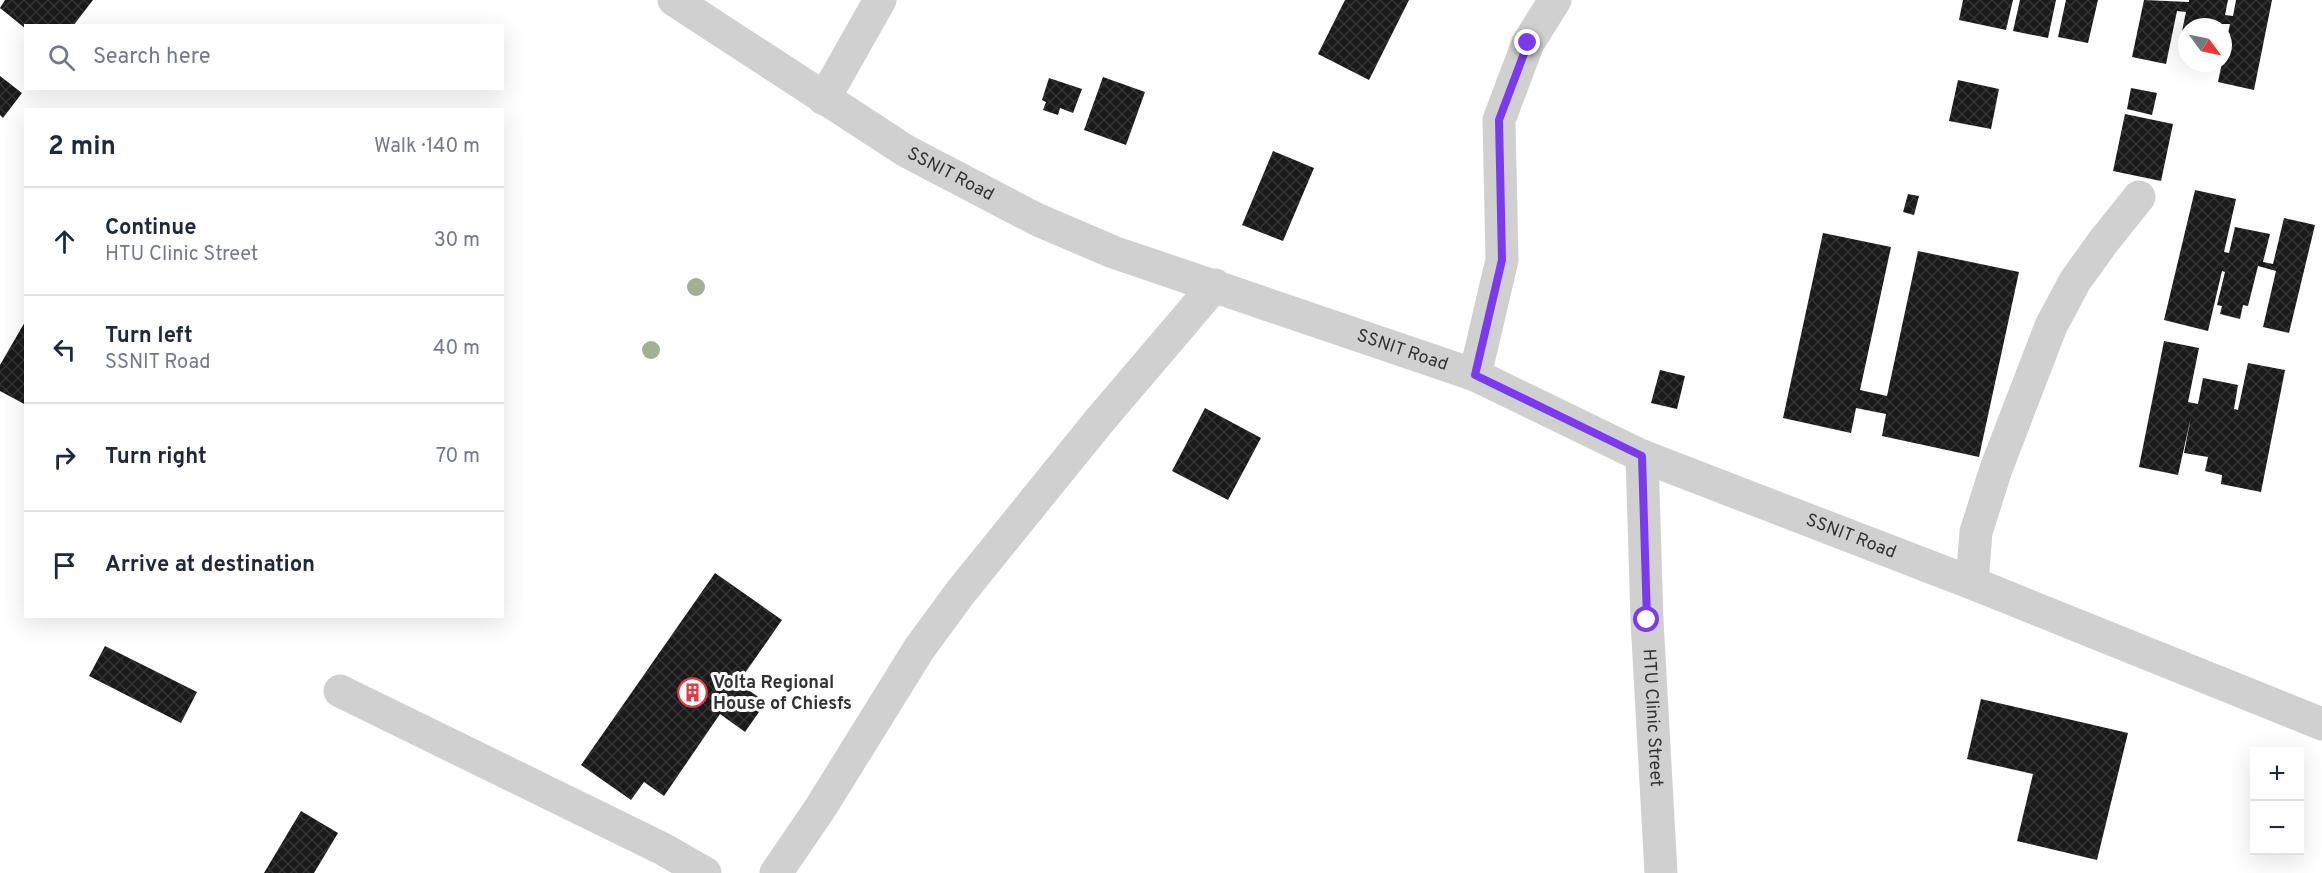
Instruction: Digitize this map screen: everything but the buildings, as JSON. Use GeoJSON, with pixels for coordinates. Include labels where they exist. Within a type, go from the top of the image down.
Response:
{"type":"FeatureCollection","features":[{"type":"Feature","properties":{"kind":"street","name":"SSNIT Road"},"geometry":{"type":"LineString","coordinates":[[674,0],[906,152],[1038,220],[1113,252],[1475,375],[1642,456],[1972,583],[2322,724]]}},
{"type":"Feature","properties":{"kind":"street"},"geometry":{"type":"LineString","coordinates":[[824,99],[880,0]]}},
{"type":"Feature","properties":{"kind":"street"},"geometry":{"type":"LineString","coordinates":[[1475,375],[1502,260],[1499,120],[1528,43],[1556,0]]}},
{"type":"Feature","properties":{"kind":"street"},"geometry":{"type":"LineString","coordinates":[[1972,583],[1976,532],[1996,469],[2051,326],[2076,281],[2103,242],[2139,197]]}},
{"type":"Feature","properties":{"kind":"street"},"geometry":{"type":"LineString","coordinates":[[776,873],[822,807],[919,649],[960,593],[1048,482],[1215,285]]}},
{"type":"Feature","properties":{"kind":"street","name":"HTU Clinic Street"},"geometry":{"type":"LineString","coordinates":[[1642,456],[1647,620],[1661,873]]}},
{"type":"Feature","properties":{"kind":"street"},"geometry":{"type":"LineString","coordinates":[[340,691],[663,849],[705,873]]}},
{"type":"Feature","properties":{"kind":"place","name":"Volta Regional House of Chiesfs"},"geometry":{"type":"Point","coordinates":[692,693]}},
{"type":"Feature","properties":{"kind":"route"},"geometry":{"type":"LineString","coordinates":[[1528,43],[1499,120],[1502,260],[1475,375],[1642,456],[1647,620]]}}]}
